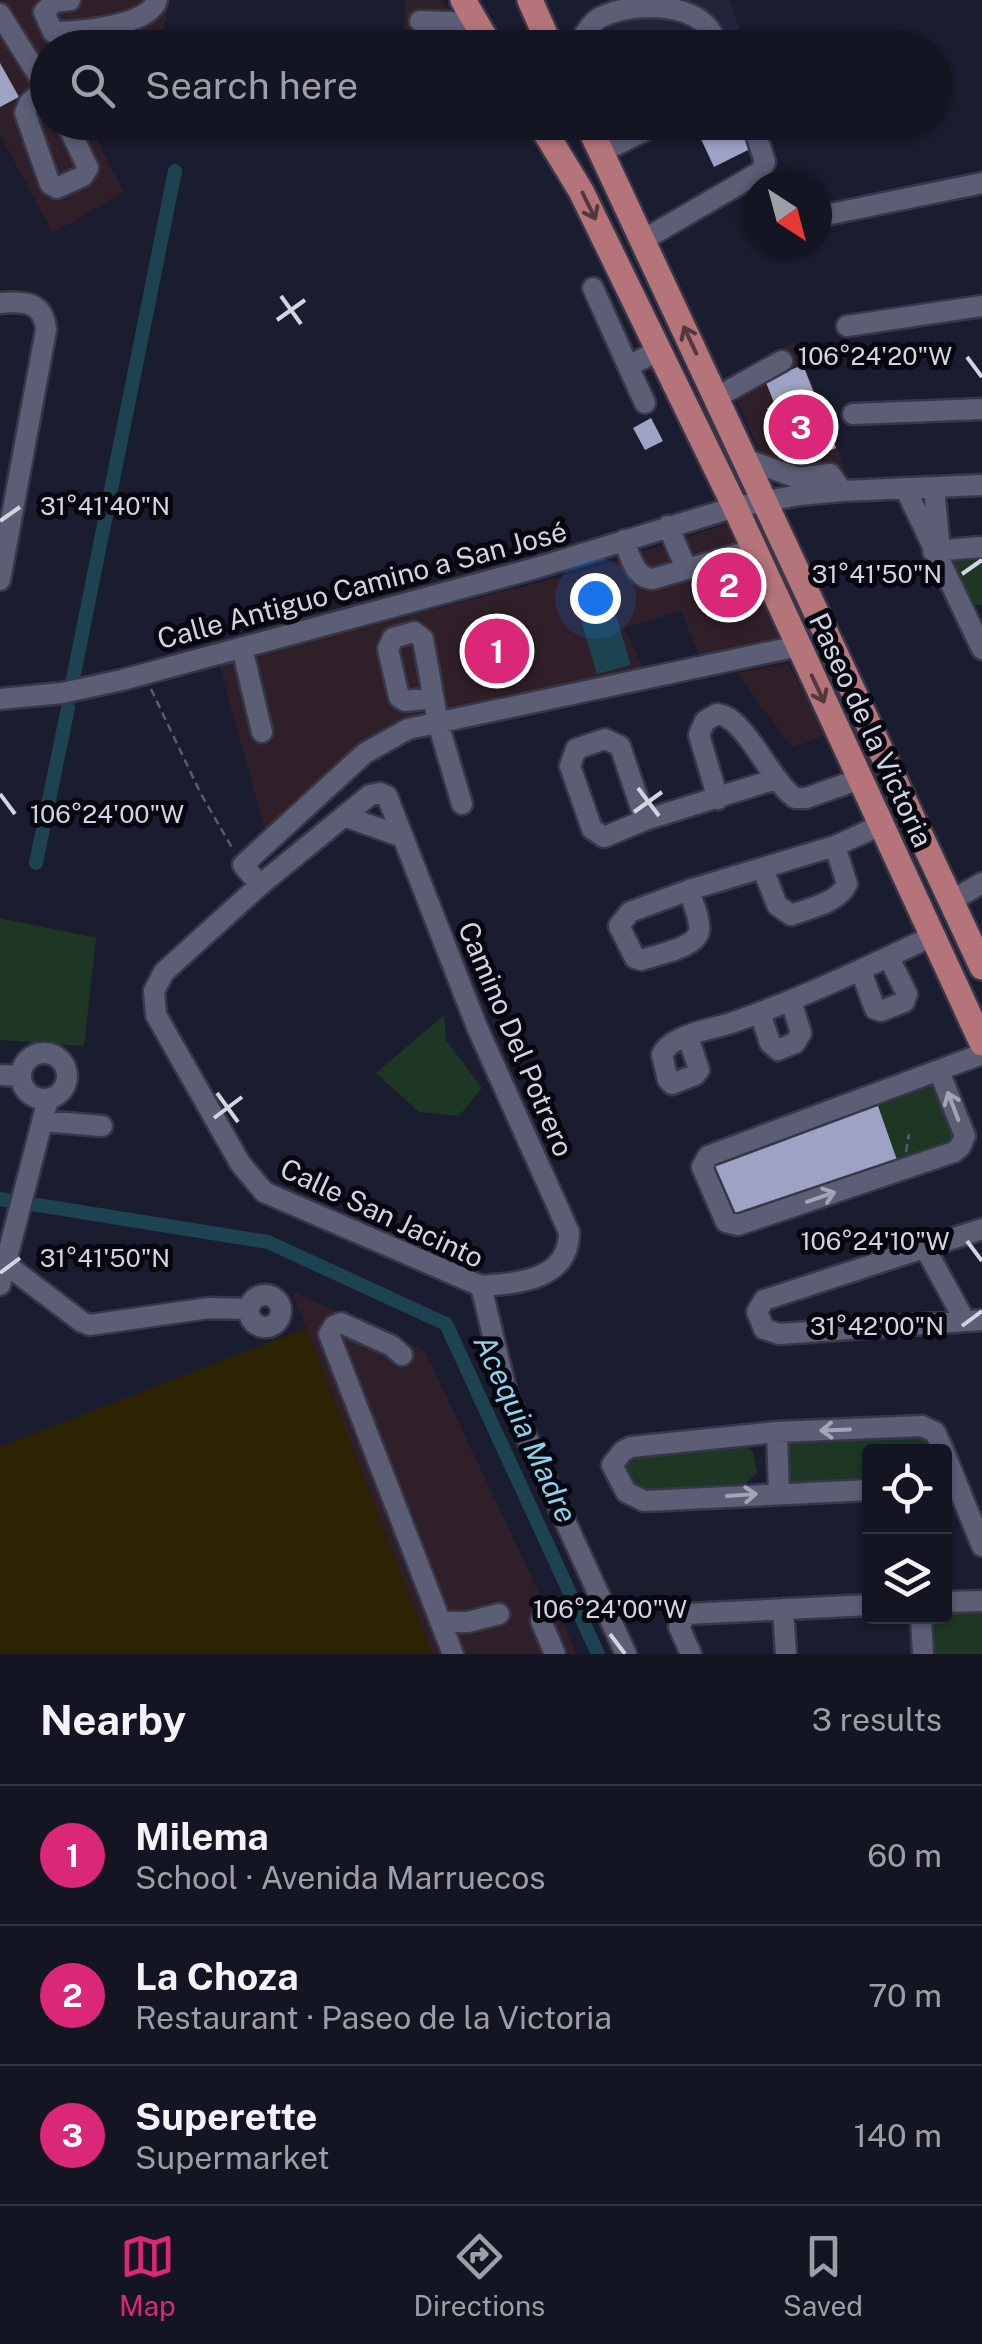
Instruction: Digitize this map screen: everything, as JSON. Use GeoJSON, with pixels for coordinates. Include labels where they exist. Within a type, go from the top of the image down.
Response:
{"type":"FeatureCollection","features":[{"type":"Feature","properties":{"kind":"main road"},"geometry":{"type":"LineString","coordinates":[[530,0],[543,30]]}},
{"type":"Feature","properties":{"kind":"main road","name":"Paseo de la Victoria"},"geometry":{"type":"LineString","coordinates":[[550,140],[581,191],[735,507],[982,1043]]}},
{"type":"Feature","properties":{"kind":"main road","name":"Paseo de la Victoria"},"geometry":{"type":"LineString","coordinates":[[596,140],[982,968]]}},
{"type":"Feature","properties":{"kind":"street"},"geometry":{"type":"LineString","coordinates":[[53,30],[44,12],[54,2],[70,0]]}},
{"type":"Feature","properties":{"kind":"street"},"geometry":{"type":"LineString","coordinates":[[68,30],[136,20],[150,14],[157,0]]}},
{"type":"Feature","properties":{"kind":"street"},"geometry":{"type":"LineString","coordinates":[[589,30],[600,18],[656,4],[689,12],[712,30]]}},
{"type":"Feature","properties":{"kind":"street"},"geometry":{"type":"LineString","coordinates":[[420,21],[469,12]]}},
{"type":"Feature","properties":{"kind":"street"},"geometry":{"type":"LineString","coordinates":[[0,14],[30,62]]}},
{"type":"Feature","properties":{"kind":"street"},"geometry":{"type":"LineString","coordinates":[[30,102],[26,118],[30,129]]}},
{"type":"Feature","properties":{"kind":"street"},"geometry":{"type":"LineString","coordinates":[[34,140],[50,184],[57,188],[83,176],[88,168],[75,140]]}},
{"type":"Feature","properties":{"kind":"street"},"geometry":{"type":"LineString","coordinates":[[602,152],[626,140]]}},
{"type":"Feature","properties":{"kind":"street"},"geometry":{"type":"LineString","coordinates":[[643,240],[760,172],[765,162],[758,140]]}},
{"type":"Feature","properties":{"kind":"street"},"geometry":{"type":"LineString","coordinates":[[832,214],[982,183]]}},
{"type":"Feature","properties":{"kind":"street"},"geometry":{"type":"LineString","coordinates":[[593,288],[645,402]]}},
{"type":"Feature","properties":{"kind":"street"},"geometry":{"type":"LineString","coordinates":[[0,303],[29,303],[43,314],[46,330],[0,580]]}},
{"type":"Feature","properties":{"kind":"street"},"geometry":{"type":"LineString","coordinates":[[847,326],[982,306]]}},
{"type":"Feature","properties":{"kind":"street"},"geometry":{"type":"LineString","coordinates":[[628,366],[658,351]]}},
{"type":"Feature","properties":{"kind":"street"},"geometry":{"type":"LineString","coordinates":[[717,397],[782,361]]}},
{"type":"Feature","properties":{"kind":"street"},"geometry":{"type":"LineString","coordinates":[[854,414],[982,409]]}},
{"type":"Feature","properties":{"kind":"street"},"geometry":{"type":"LineString","coordinates":[[745,459],[798,478],[830,474],[842,491]]}},
{"type":"Feature","properties":{"kind":"street","name":"Calle Antiguo Camino a San José"},"geometry":{"type":"LineString","coordinates":[[0,699],[62,693],[144,674],[536,568],[735,507],[842,491],[982,485]]}},
{"type":"Feature","properties":{"kind":"street"},"geometry":{"type":"LineString","coordinates":[[906,488],[976,622],[982,648]]}},
{"type":"Feature","properties":{"kind":"street"},"geometry":{"type":"LineString","coordinates":[[934,488],[938,554]]}},
{"type":"Feature","properties":{"kind":"street"},"geometry":{"type":"LineString","coordinates":[[668,526],[686,568]]}},
{"type":"Feature","properties":{"kind":"street"},"geometry":{"type":"LineString","coordinates":[[624,540],[636,570],[645,578],[755,549]]}},
{"type":"Feature","properties":{"kind":"street"},"geometry":{"type":"LineString","coordinates":[[938,554],[982,548]]}},
{"type":"Feature","properties":{"kind":"street"},"geometry":{"type":"LineString","coordinates":[[400,836],[344,816],[260,885],[243,865],[365,753],[408,729],[798,646]]}},
{"type":"Feature","properties":{"kind":"street"},"geometry":{"type":"LineString","coordinates":[[242,648],[262,732]]}},
{"type":"Feature","properties":{"kind":"street"},"geometry":{"type":"LineString","coordinates":[[433,698],[462,804]]}},
{"type":"Feature","properties":{"kind":"street"},"geometry":{"type":"LineString","coordinates":[[718,798],[699,735],[701,725],[718,714],[733,719],[776,779],[795,798],[806,798],[860,779]]}},
{"type":"Feature","properties":{"kind":"street"},"geometry":{"type":"LineString","coordinates":[[645,820],[620,746],[605,740],[576,748],[570,766],[594,832],[604,837],[645,820],[776,779]]}},
{"type":"Feature","properties":{"kind":"street","name":"Camino Del Potrero"},"geometry":{"type":"LineString","coordinates":[[344,816],[370,795],[387,796],[477,1028],[569,1232],[569,1244],[559,1264],[542,1276],[512,1284],[480,1286]]}},
{"type":"Feature","properties":{"kind":"street"},"geometry":{"type":"LineString","coordinates":[[689,890],[835,846],[882,826]]}},
{"type":"Feature","properties":{"kind":"street"},"geometry":{"type":"LineString","coordinates":[[764,869],[777,904],[791,915],[840,896],[846,888],[835,846]]}},
{"type":"Feature","properties":{"kind":"street"},"geometry":{"type":"LineString","coordinates":[[951,902],[982,884]]}},
{"type":"Feature","properties":{"kind":"street","name":"Calle San Jacinto"},"geometry":{"type":"LineString","coordinates":[[260,885],[164,972],[152,1003],[164,1030],[240,1163],[264,1192],[480,1286],[507,1394],[626,1654]]}},
{"type":"Feature","properties":{"kind":"street"},"geometry":{"type":"LineString","coordinates":[[679,1040],[937,944]]}},
{"type":"Feature","properties":{"kind":"street"},"geometry":{"type":"LineString","coordinates":[[760,1013],[770,1043],[778,1050],[795,1044],[800,1037],[791,1001]]}},
{"type":"Feature","properties":{"kind":"street"},"geometry":{"type":"LineString","coordinates":[[44,1052],[58,1058],[66,1070],[65,1085],[48,1098],[26,1091],[10,1076],[30,1057],[44,1052]]}},
{"type":"Feature","properties":{"kind":"street"},"geometry":{"type":"LineString","coordinates":[[939,1071],[965,1136],[954,1152],[738,1225],[726,1222],[702,1167],[708,1156],[982,1054]]}},
{"type":"Feature","properties":{"kind":"street"},"geometry":{"type":"LineString","coordinates":[[48,1098],[3,1275],[90,1325],[209,1308],[249,1309]]}},
{"type":"Feature","properties":{"kind":"street"},"geometry":{"type":"LineString","coordinates":[[42,1121],[102,1126]]}},
{"type":"Feature","properties":{"kind":"street"},"geometry":{"type":"LineString","coordinates":[[974,1320],[779,1334],[764,1329],[757,1312],[764,1300],[982,1229]]}},
{"type":"Feature","properties":{"kind":"street"},"geometry":{"type":"LineString","coordinates":[[925,1248],[974,1320]]}},
{"type":"Feature","properties":{"kind":"street"},"geometry":{"type":"LineString","coordinates":[[402,1355],[392,1346],[341,1323],[329,1334],[453,1654]]}},
{"type":"Feature","properties":{"kind":"street"},"geometry":{"type":"LineString","coordinates":[[862,1490],[644,1502],[626,1492],[612,1470],[616,1458],[631,1447],[777,1432],[922,1426],[935,1432],[940,1444]]}},
{"type":"Feature","properties":{"kind":"street"},"geometry":{"type":"LineString","coordinates":[[777,1432],[779,1493]]}},
{"type":"Feature","properties":{"kind":"street"},"geometry":{"type":"LineString","coordinates":[[952,1489],[976,1519],[982,1546]]}},
{"type":"Feature","properties":{"kind":"street"},"geometry":{"type":"LineString","coordinates":[[952,1601],[981,1598]]}},
{"type":"Feature","properties":{"kind":"street"},"geometry":{"type":"LineString","coordinates":[[691,1654],[680,1627],[681,1619],[692,1613],[862,1605]]}},
{"type":"Feature","properties":{"kind":"street"},"geometry":{"type":"LineString","coordinates":[[783,1609],[786,1654]]}},
{"type":"Feature","properties":{"kind":"street"},"geometry":{"type":"LineString","coordinates":[[440,1622],[468,1622],[499,1614]]}},
{"type":"Feature","properties":{"kind":"street"},"geometry":{"type":"LineString","coordinates":[[541,1621],[555,1654]]}},
{"type":"Feature","properties":{"kind":"street"},"geometry":{"type":"LineString","coordinates":[[921,1624],[923,1654]]}},
{"type":"Feature","properties":{"kind":"path"},"geometry":{"type":"LineString","coordinates":[[144,674],[201,794],[243,865]]}},
{"type":"Feature","properties":{"kind":"shaded area"},"geometry":{"type":"Polygon","coordinates":[[[0,0],[170,0],[163,30],[30,30],[30,140],[97,140],[124,192],[53,233],[0,135],[0,0]]]}},
{"type":"Feature","properties":{"kind":"shaded area"},"geometry":{"type":"Polygon","coordinates":[[[405,0],[443,0],[461,30],[404,30],[405,0]]]}},
{"type":"Feature","properties":{"kind":"shaded area"},"geometry":{"type":"Polygon","coordinates":[[[624,0],[729,0],[740,30],[575,30],[624,0]]]}},
{"type":"Feature","properties":{"kind":"shaded area"},"geometry":{"type":"Polygon","coordinates":[[[795,342],[838,447],[847,480],[774,482],[726,377],[795,342]]]}},
{"type":"Feature","properties":{"kind":"shaded area"},"geometry":{"type":"Polygon","coordinates":[[[726,524],[780,639],[699,655],[681,611],[624,628],[643,667],[387,728],[266,834],[219,664],[591,569],[726,524]]]}},
{"type":"Feature","properties":{"kind":"shaded area"},"geometry":{"type":"Polygon","coordinates":[[[614,610],[631,665],[597,674],[581,620],[614,610]]]}},
{"type":"Feature","properties":{"kind":"shaded area"},"geometry":{"type":"Polygon","coordinates":[[[788,663],[826,735],[792,747],[736,673],[788,663]]]}},
{"type":"Feature","properties":{"kind":"shaded area"},"geometry":{"type":"Polygon","coordinates":[[[292,1291],[425,1351],[542,1599],[552,1594],[576,1654],[432,1654],[292,1291]]]}},
{"type":"Feature","properties":{"kind":"green space"},"geometry":{"type":"Polygon","coordinates":[[[982,560],[982,605],[975,605],[950,561],[982,560]]]}},
{"type":"Feature","properties":{"kind":"green space"},"geometry":{"type":"Polygon","coordinates":[[[0,918],[96,938],[84,1046],[0,1040],[0,918]]]}},
{"type":"Feature","properties":{"kind":"green space"},"geometry":{"type":"Polygon","coordinates":[[[444,1015],[446,1040],[482,1088],[459,1116],[419,1112],[376,1073],[444,1015]]]}},
{"type":"Feature","properties":{"kind":"green space"},"geometry":{"type":"Polygon","coordinates":[[[935,1083],[956,1139],[897,1160],[877,1103],[935,1083]]]}},
{"type":"Feature","properties":{"kind":"green space"},"geometry":{"type":"Polygon","coordinates":[[[925,1430],[933,1444],[862,1444],[862,1481],[793,1485],[785,1477],[781,1452],[790,1441],[925,1430]]]}},
{"type":"Feature","properties":{"kind":"green space"},"geometry":{"type":"Polygon","coordinates":[[[744,1445],[753,1452],[757,1472],[745,1484],[637,1492],[622,1463],[630,1454],[744,1445]]]}},
{"type":"Feature","properties":{"kind":"green space"},"geometry":{"type":"Polygon","coordinates":[[[952,1607],[974,1607],[982,1612],[982,1654],[932,1654],[930,1624],[952,1624],[952,1607]]]}},
{"type":"Feature","properties":{"kind":"sand"},"geometry":{"type":"Polygon","coordinates":[[[306,1328],[432,1654],[0,1654],[0,1447],[306,1328]]]}},
{"type":"Feature","properties":{"kind":"building"},"geometry":{"type":"Polygon","coordinates":[[[0,63],[19,97],[0,107],[0,63]]]}},
{"type":"Feature","properties":{"kind":"building"},"geometry":{"type":"Polygon","coordinates":[[[701,140],[748,140],[752,148],[714,167],[701,140]]]}},
{"type":"Feature","properties":{"kind":"building"},"geometry":{"type":"Polygon","coordinates":[[[803,365],[836,448],[798,464],[791,445],[783,448],[767,408],[775,405],[765,380],[803,365]]]}},
{"type":"Feature","properties":{"kind":"building"},"geometry":{"type":"Polygon","coordinates":[[[651,418],[663,441],[645,450],[633,428],[651,418]]]}},
{"type":"Feature","properties":{"kind":"building"},"geometry":{"type":"Polygon","coordinates":[[[877,1103],[897,1160],[731,1219],[706,1163],[877,1103]]]}},
{"type":"Feature","properties":{"kind":"waterway"},"geometry":{"type":"LineString","coordinates":[[72,684],[175,171]]}},
{"type":"Feature","properties":{"kind":"waterway"},"geometry":{"type":"LineString","coordinates":[[36,863],[68,708]]}},
{"type":"Feature","properties":{"kind":"waterway","name":"Acequia Madre"},"geometry":{"type":"LineString","coordinates":[[0,1199],[268,1242],[446,1324],[598,1654]]}},
{"type":"Feature","properties":{"kind":"place","name":"Superette"},"geometry":{"type":"Point","coordinates":[801,427]}},
{"type":"Feature","properties":{"kind":"place","name":"La Choza"},"geometry":{"type":"Point","coordinates":[729,585]}},
{"type":"Feature","properties":{"kind":"place","name":"Milema"},"geometry":{"type":"Point","coordinates":[497,651]}}]}
